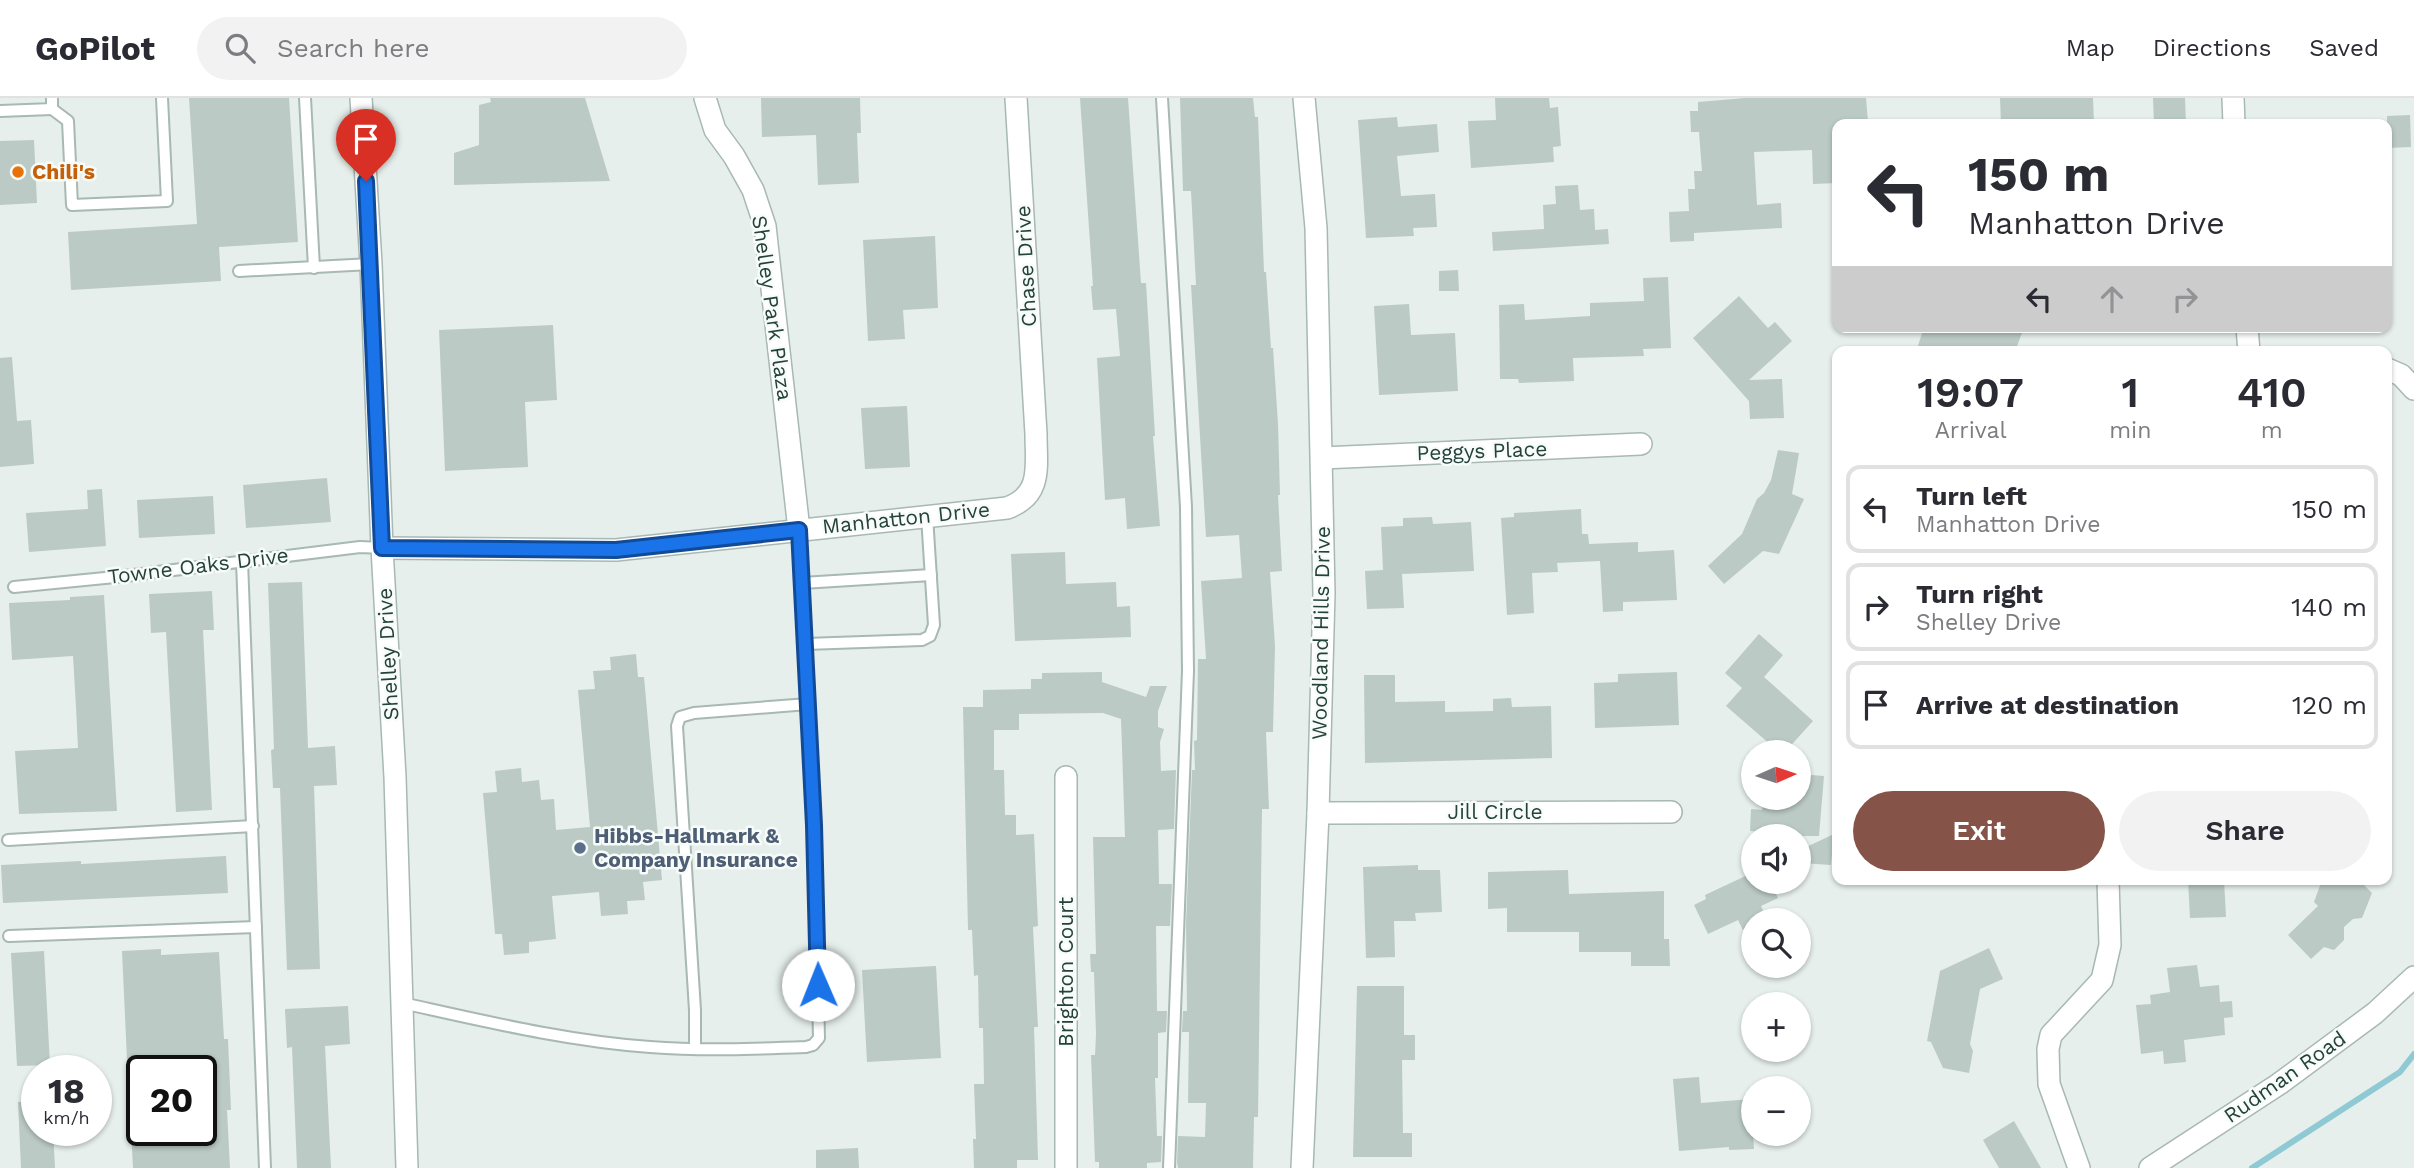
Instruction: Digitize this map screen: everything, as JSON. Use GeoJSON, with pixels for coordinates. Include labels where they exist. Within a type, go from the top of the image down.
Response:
{"type":"FeatureCollection","features":[{"type":"Feature","properties":{"kind":"street","name":"Shelley Drive"},"geometry":{"type":"LineString","coordinates":[[361,98],[395,777],[407,1168]]}},
{"type":"Feature","properties":{"kind":"street","name":"Shelley Park Plaza"},"geometry":{"type":"LineString","coordinates":[[705,98],[715,130],[734,156],[753,190],[765,226],[799,530]]}},
{"type":"Feature","properties":{"kind":"street","name":"Chase Drive"},"geometry":{"type":"LineString","coordinates":[[1016,98],[1037,434]]}},
{"type":"Feature","properties":{"kind":"street","name":"Woodland Hills Drive"},"geometry":{"type":"LineString","coordinates":[[1302,1168],[1318,813],[1324,593],[1316,228],[1304,98]]}},
{"type":"Feature","properties":{"kind":"street"},"geometry":{"type":"LineString","coordinates":[[2233,98],[2234,119]]}},
{"type":"Feature","properties":{"kind":"street"},"geometry":{"type":"LineString","coordinates":[[2392,371],[2401,375],[2414,389]]}},
{"type":"Feature","properties":{"kind":"street","name":"Manhatton Drive"},"geometry":{"type":"LineString","coordinates":[[382,548],[616,550],[1007,508],[1022,502],[1031,491],[1035,477],[1037,434]]}},
{"type":"Feature","properties":{"kind":"street","name":"Peggys Place"},"geometry":{"type":"LineString","coordinates":[[1322,458],[1641,444]]}},
{"type":"Feature","properties":{"kind":"street","name":"Brighton Court"},"geometry":{"type":"LineString","coordinates":[[1066,776],[1066,1168]]}},
{"type":"Feature","properties":{"kind":"street","name":"Jill Circle"},"geometry":{"type":"LineString","coordinates":[[1318,813],[1671,812]]}},
{"type":"Feature","properties":{"kind":"street"},"geometry":{"type":"LineString","coordinates":[[2079,1168],[2049,1084],[2048,1049],[2051,1035],[2102,980],[2110,945],[2108,885]]}},
{"type":"Feature","properties":{"kind":"street","name":"Rudman Road"},"geometry":{"type":"LineString","coordinates":[[2150,1168],[2279,1084],[2375,1013],[2414,977]]}},
{"type":"Feature","properties":{"kind":"lane"},"geometry":{"type":"LineString","coordinates":[[0,111],[52,104],[68,121],[72,205],[167,201],[162,98]]}},
{"type":"Feature","properties":{"kind":"lane"},"geometry":{"type":"LineString","coordinates":[[305,98],[314,268]]}},
{"type":"Feature","properties":{"kind":"lane"},"geometry":{"type":"LineString","coordinates":[[1162,98],[1186,507],[1188,671],[1170,1168]]}},
{"type":"Feature","properties":{"kind":"lane"},"geometry":{"type":"LineString","coordinates":[[239,271],[371,264]]}},
{"type":"Feature","properties":{"kind":"lane"},"geometry":{"type":"LineString","coordinates":[[805,644],[922,640],[930,636],[934,625],[927,516]]}},
{"type":"Feature","properties":{"kind":"lane"},"geometry":{"type":"LineString","coordinates":[[402,1003],[589,1040],[650,1047],[806,1047],[813,1045],[819,1038],[814,825],[799,530]]}},
{"type":"Feature","properties":{"kind":"lane","name":"Towne Oaks Drive"},"geometry":{"type":"LineString","coordinates":[[14,587],[359,547],[382,548]]}},
{"type":"Feature","properties":{"kind":"lane"},"geometry":{"type":"LineString","coordinates":[[242,561],[265,1168]]}},
{"type":"Feature","properties":{"kind":"lane"},"geometry":{"type":"LineString","coordinates":[[802,583],[931,575]]}},
{"type":"Feature","properties":{"kind":"lane"},"geometry":{"type":"LineString","coordinates":[[695,1049],[695,1010],[677,726],[680,717],[694,713],[808,704]]}},
{"type":"Feature","properties":{"kind":"lane"},"geometry":{"type":"LineString","coordinates":[[8,839],[253,826]]}},
{"type":"Feature","properties":{"kind":"lane"},"geometry":{"type":"LineString","coordinates":[[9,936],[256,927]]}},
{"type":"Feature","properties":{"kind":"building"},"geometry":{"type":"Polygon","coordinates":[[[189,98],[289,98],[298,242],[219,247],[221,281],[71,290],[68,232],[197,224],[189,98]]]}},
{"type":"Feature","properties":{"kind":"building"},"geometry":{"type":"Polygon","coordinates":[[[490,98],[585,98],[610,181],[454,185],[454,153],[479,145],[479,105],[491,102],[490,98]]]}},
{"type":"Feature","properties":{"kind":"building"},"geometry":{"type":"Polygon","coordinates":[[[761,98],[860,98],[861,133],[857,133],[859,183],[818,185],[816,135],[762,137],[761,98]]]}},
{"type":"Feature","properties":{"kind":"building"},"geometry":{"type":"Polygon","coordinates":[[[1080,98],[1128,98],[1141,283],[1146,283],[1160,526],[1127,529],[1125,498],[1105,500],[1097,358],[1120,356],[1116,309],[1093,310],[1080,98]]]}},
{"type":"Feature","properties":{"kind":"building"},"geometry":{"type":"Polygon","coordinates":[[[1180,98],[1253,98],[1255,117],[1258,117],[1264,272],[1278,424],[1282,571],[1270,572],[1275,646],[1273,732],[1266,732],[1269,809],[1262,809],[1258,1117],[1254,1117],[1253,1168],[1178,1168],[1177,1162],[1178,1136],[1205,1137],[1206,1103],[1188,1103],[1189,1032],[1182,1032],[1183,1011],[1187,1011],[1186,925],[1192,770],[1195,770],[1194,741],[1197,740],[1198,659],[1206,659],[1201,581],[1242,578],[1239,535],[1206,537],[1191,285],[1196,285],[1191,191],[1183,191],[1180,98]]]}},
{"type":"Feature","properties":{"kind":"building"},"geometry":{"type":"Polygon","coordinates":[[[1495,98],[1549,98],[1550,108],[1558,107],[1561,146],[1553,147],[1554,162],[1471,168],[1468,121],[1496,120],[1495,98]]]}},
{"type":"Feature","properties":{"kind":"building"},"geometry":{"type":"Polygon","coordinates":[[[1745,98],[1866,98],[1868,119],[1832,119],[1832,183],[1813,184],[1812,150],[1754,152],[1757,205],[1781,203],[1782,228],[1694,233],[1694,241],[1670,242],[1669,212],[1689,211],[1688,189],[1695,189],[1694,171],[1702,171],[1699,132],[1691,132],[1690,111],[1698,111],[1698,102],[1745,98]]]}},
{"type":"Feature","properties":{"kind":"building"},"geometry":{"type":"Polygon","coordinates":[[[2000,98],[2093,98],[2094,119],[2001,119],[2000,98]]]}},
{"type":"Feature","properties":{"kind":"building"},"geometry":{"type":"Polygon","coordinates":[[[2153,98],[2185,98],[2186,119],[2154,119],[2153,98]]]}},
{"type":"Feature","properties":{"kind":"building"},"geometry":{"type":"Polygon","coordinates":[[[2410,115],[2411,147],[2392,148],[2392,119],[2387,119],[2387,116],[2410,115]]]}},
{"type":"Feature","properties":{"kind":"building"},"geometry":{"type":"Polygon","coordinates":[[[1397,117],[1398,127],[1437,124],[1439,152],[1397,156],[1401,196],[1435,194],[1437,227],[1413,228],[1414,236],[1366,238],[1358,120],[1397,117]]]}},
{"type":"Feature","properties":{"kind":"building","name":"Chili's"},"geometry":{"type":"Polygon","coordinates":[[[34,140],[37,203],[0,205],[0,141],[34,140]]]}},
{"type":"Feature","properties":{"kind":"building"},"geometry":{"type":"Polygon","coordinates":[[[1578,185],[1580,210],[1594,209],[1595,230],[1608,229],[1609,244],[1493,251],[1492,232],[1544,229],[1543,205],[1556,204],[1555,186],[1578,185]]]}},
{"type":"Feature","properties":{"kind":"building"},"geometry":{"type":"Polygon","coordinates":[[[935,236],[938,308],[903,310],[905,339],[868,341],[863,240],[935,236]]]}},
{"type":"Feature","properties":{"kind":"building"},"geometry":{"type":"Polygon","coordinates":[[[1458,270],[1459,291],[1439,291],[1439,271],[1458,270]]]}},
{"type":"Feature","properties":{"kind":"building"},"geometry":{"type":"Polygon","coordinates":[[[1668,277],[1671,348],[1643,349],[1644,356],[1573,358],[1574,381],[1519,383],[1518,379],[1500,379],[1499,305],[1524,304],[1525,320],[1590,316],[1590,303],[1644,301],[1643,278],[1668,277]]]}},
{"type":"Feature","properties":{"kind":"building"},"geometry":{"type":"Polygon","coordinates":[[[1739,296],[1768,328],[1775,322],[1792,341],[1749,380],[1782,379],[1784,418],[1750,419],[1749,401],[1693,338],[1739,296]]]}},
{"type":"Feature","properties":{"kind":"building"},"geometry":{"type":"Polygon","coordinates":[[[1409,304],[1411,335],[1455,333],[1458,391],[1379,395],[1374,306],[1409,304]]]}},
{"type":"Feature","properties":{"kind":"building"},"geometry":{"type":"Polygon","coordinates":[[[553,325],[557,400],[525,402],[528,467],[445,471],[439,330],[553,325]]]}},
{"type":"Feature","properties":{"kind":"building"},"geometry":{"type":"Polygon","coordinates":[[[1922,333],[2022,333],[2017,346],[1918,346],[1922,333]]]}},
{"type":"Feature","properties":{"kind":"building"},"geometry":{"type":"Polygon","coordinates":[[[12,357],[17,421],[31,420],[34,464],[0,467],[0,358],[12,357]]]}},
{"type":"Feature","properties":{"kind":"building"},"geometry":{"type":"Polygon","coordinates":[[[907,406],[910,467],[865,469],[861,408],[907,406]]]}},
{"type":"Feature","properties":{"kind":"building"},"geometry":{"type":"Polygon","coordinates":[[[1778,450],[1799,453],[1792,494],[1804,499],[1779,554],[1763,551],[1724,584],[1708,566],[1742,534],[1757,499],[1771,480],[1778,450]]]}},
{"type":"Feature","properties":{"kind":"building"},"geometry":{"type":"Polygon","coordinates":[[[327,478],[331,522],[246,528],[243,485],[327,478]]]}},
{"type":"Feature","properties":{"kind":"building"},"geometry":{"type":"Polygon","coordinates":[[[102,489],[106,546],[29,552],[26,513],[88,509],[87,490],[102,489]]]}},
{"type":"Feature","properties":{"kind":"building"},"geometry":{"type":"Polygon","coordinates":[[[213,496],[215,534],[139,538],[137,500],[213,496]]]}},
{"type":"Feature","properties":{"kind":"building"},"geometry":{"type":"Polygon","coordinates":[[[1581,509],[1582,534],[1588,534],[1589,544],[1638,542],[1638,552],[1674,550],[1677,600],[1623,602],[1623,611],[1603,612],[1600,561],[1557,563],[1558,572],[1532,573],[1534,613],[1507,615],[1501,518],[1514,517],[1514,513],[1581,509]]]}},
{"type":"Feature","properties":{"kind":"building"},"geometry":{"type":"Polygon","coordinates":[[[1432,517],[1433,524],[1471,522],[1474,571],[1402,574],[1404,608],[1367,609],[1365,571],[1383,570],[1381,527],[1403,526],[1403,518],[1432,517]]]}},
{"type":"Feature","properties":{"kind":"building"},"geometry":{"type":"Polygon","coordinates":[[[1065,552],[1066,584],[1116,582],[1117,607],[1130,606],[1131,637],[1015,641],[1011,554],[1065,552]]]}},
{"type":"Feature","properties":{"kind":"building"},"geometry":{"type":"Polygon","coordinates":[[[302,582],[308,748],[335,746],[337,785],[314,786],[320,969],[287,970],[280,788],[273,788],[271,750],[274,749],[268,583],[302,582]]]}},
{"type":"Feature","properties":{"kind":"building"},"geometry":{"type":"Polygon","coordinates":[[[212,591],[214,630],[203,630],[212,810],[176,812],[166,632],[151,633],[149,594],[212,591]]]}},
{"type":"Feature","properties":{"kind":"building"},"geometry":{"type":"Polygon","coordinates":[[[104,595],[117,811],[19,814],[15,751],[78,748],[73,656],[12,660],[9,603],[70,600],[70,597],[104,595]]]}},
{"type":"Feature","properties":{"kind":"building"},"geometry":{"type":"Polygon","coordinates":[[[1759,634],[1783,655],[1764,677],[1813,721],[1796,740],[1765,740],[1726,706],[1742,688],[1725,673],[1759,634]]]}},
{"type":"Feature","properties":{"kind":"building"},"geometry":{"type":"Polygon","coordinates":[[[636,654],[638,677],[644,677],[662,880],[643,882],[645,900],[627,901],[628,914],[601,916],[599,892],[552,896],[556,939],[529,942],[529,953],[504,955],[502,934],[495,934],[483,793],[497,792],[495,771],[521,768],[522,782],[539,780],[541,800],[554,799],[556,830],[590,827],[578,690],[595,689],[593,671],[611,670],[610,657],[636,654]]]}},
{"type":"Feature","properties":{"kind":"building"},"geometry":{"type":"Polygon","coordinates":[[[1102,672],[1102,682],[1146,697],[1150,686],[1167,686],[1158,711],[1158,727],[1164,729],[1160,742],[1161,771],[1176,770],[1174,829],[1158,830],[1159,884],[1172,884],[1170,926],[1156,926],[1157,1011],[1167,1011],[1166,1032],[1158,1033],[1158,1078],[1155,1078],[1157,1136],[1162,1136],[1161,1162],[1147,1163],[1147,1168],[1099,1168],[1099,1162],[1095,1162],[1091,1055],[1095,1055],[1096,1034],[1094,972],[1091,972],[1090,954],[1096,954],[1093,837],[1125,837],[1121,719],[1103,713],[1019,714],[1019,730],[994,730],[994,770],[1004,770],[1005,815],[1016,815],[1016,835],[1034,834],[1038,926],[1033,927],[1038,1027],[1034,1027],[1038,1160],[1017,1160],[1017,1168],[974,1168],[974,1084],[984,1084],[983,1028],[979,1028],[978,975],[974,976],[972,930],[968,930],[963,707],[983,707],[983,690],[1031,689],[1031,679],[1042,679],[1042,673],[1102,672]]]}},
{"type":"Feature","properties":{"kind":"building"},"geometry":{"type":"Polygon","coordinates":[[[1677,672],[1679,725],[1595,728],[1594,683],[1618,682],[1618,674],[1677,672]]]}},
{"type":"Feature","properties":{"kind":"building"},"geometry":{"type":"Polygon","coordinates":[[[1364,675],[1395,675],[1395,702],[1445,701],[1445,712],[1493,711],[1493,699],[1511,698],[1512,707],[1551,706],[1552,758],[1365,763],[1364,675]]]}},
{"type":"Feature","properties":{"kind":"building"},"geometry":{"type":"Polygon","coordinates":[[[1811,775],[1824,776],[1819,836],[1811,836],[1811,824],[1750,824],[1751,810],[1811,810],[1811,775]]]}},
{"type":"Feature","properties":{"kind":"building"},"geometry":{"type":"Polygon","coordinates":[[[1832,835],[1832,855],[1831,865],[1811,864],[1811,845],[1832,835]]]}},
{"type":"Feature","properties":{"kind":"building"},"geometry":{"type":"Polygon","coordinates":[[[226,856],[228,893],[3,903],[1,865],[81,861],[81,864],[226,856]]]}},
{"type":"Feature","properties":{"kind":"building"},"geometry":{"type":"Polygon","coordinates":[[[1418,865],[1418,870],[1440,870],[1442,912],[1415,913],[1416,921],[1394,921],[1395,957],[1366,958],[1363,867],[1418,865]]]}},
{"type":"Feature","properties":{"kind":"building"},"geometry":{"type":"Polygon","coordinates":[[[1568,870],[1569,894],[1664,891],[1664,939],[1669,939],[1670,966],[1631,966],[1631,952],[1579,952],[1579,932],[1507,932],[1507,908],[1488,909],[1488,872],[1568,870]]]}},
{"type":"Feature","properties":{"kind":"building"},"geometry":{"type":"Polygon","coordinates":[[[1741,878],[1741,894],[1776,894],[1778,898],[1761,906],[1762,908],[1741,908],[1741,926],[1738,920],[1708,934],[1694,905],[1706,899],[1705,895],[1741,878]]]}},
{"type":"Feature","properties":{"kind":"building"},"geometry":{"type":"Polygon","coordinates":[[[2188,885],[2224,885],[2226,917],[2190,918],[2188,885]]]}},
{"type":"Feature","properties":{"kind":"building"},"geometry":{"type":"Polygon","coordinates":[[[2320,885],[2364,885],[2372,893],[2362,918],[2353,919],[2344,927],[2344,940],[2334,950],[2324,947],[2311,959],[2288,935],[2318,906],[2314,902],[2320,885]]]}},
{"type":"Feature","properties":{"kind":"building"},"geometry":{"type":"Polygon","coordinates":[[[1989,948],[2003,979],[1980,989],[1970,1044],[1973,1051],[1969,1073],[1943,1068],[1931,1042],[1927,1041],[1940,971],[1989,948]]]}},
{"type":"Feature","properties":{"kind":"building"},"geometry":{"type":"Polygon","coordinates":[[[161,949],[161,955],[219,952],[224,1039],[228,1039],[231,1110],[227,1110],[230,1168],[133,1168],[132,1146],[217,1146],[217,1055],[127,1055],[122,951],[161,949]]]}},
{"type":"Feature","properties":{"kind":"building"},"geometry":{"type":"Polygon","coordinates":[[[44,951],[49,1055],[21,1055],[21,1066],[17,1066],[11,953],[44,951]]]}},
{"type":"Feature","properties":{"kind":"building"},"geometry":{"type":"Polygon","coordinates":[[[2197,965],[2200,987],[2219,985],[2220,1002],[2232,1001],[2233,1017],[2224,1018],[2225,1035],[2184,1040],[2186,1062],[2164,1064],[2163,1051],[2141,1054],[2136,1005],[2151,1004],[2150,995],[2170,992],[2167,968],[2197,965]]]}},
{"type":"Feature","properties":{"kind":"building"},"geometry":{"type":"Polygon","coordinates":[[[936,966],[941,1058],[867,1062],[862,970],[936,966]]]}},
{"type":"Feature","properties":{"kind":"building"},"geometry":{"type":"Polygon","coordinates":[[[1357,986],[1404,986],[1404,1035],[1415,1035],[1415,1060],[1402,1060],[1403,1133],[1412,1133],[1412,1157],[1353,1157],[1357,986]]]}},
{"type":"Feature","properties":{"kind":"building"},"geometry":{"type":"Polygon","coordinates":[[[348,1006],[350,1044],[325,1046],[331,1168],[297,1168],[292,1047],[287,1048],[285,1009],[348,1006]]]}},
{"type":"Feature","properties":{"kind":"building"},"geometry":{"type":"Polygon","coordinates":[[[1699,1077],[1701,1103],[1741,1100],[1741,1146],[1754,1146],[1754,1149],[1729,1150],[1729,1147],[1679,1151],[1673,1079],[1699,1077]]]}},
{"type":"Feature","properties":{"kind":"building"},"geometry":{"type":"Polygon","coordinates":[[[18,1102],[21,1102],[21,1146],[54,1146],[55,1168],[21,1168],[18,1102]]]}},
{"type":"Feature","properties":{"kind":"building"},"geometry":{"type":"Polygon","coordinates":[[[2014,1121],[2041,1168],[1999,1168],[1983,1140],[2014,1121]]]}},
{"type":"Feature","properties":{"kind":"building"},"geometry":{"type":"Polygon","coordinates":[[[858,1148],[859,1168],[816,1168],[816,1150],[858,1148]]]}},
{"type":"Feature","properties":{"kind":"waterway"},"geometry":{"type":"LineString","coordinates":[[2252,1168],[2400,1072],[2414,1054]]}},
{"type":"Feature","properties":{"kind":"place","name":"Chili's"},"geometry":{"type":"Point","coordinates":[18,172]}},
{"type":"Feature","properties":{"kind":"place","name":"Hibbs-Hallmark & Company Insurance"},"geometry":{"type":"Point","coordinates":[580,848]}},
{"type":"Feature","properties":{"kind":"route"},"geometry":{"type":"LineString","coordinates":[[366,181],[382,548],[616,550],[799,530],[814,825],[818,985]]}}]}
